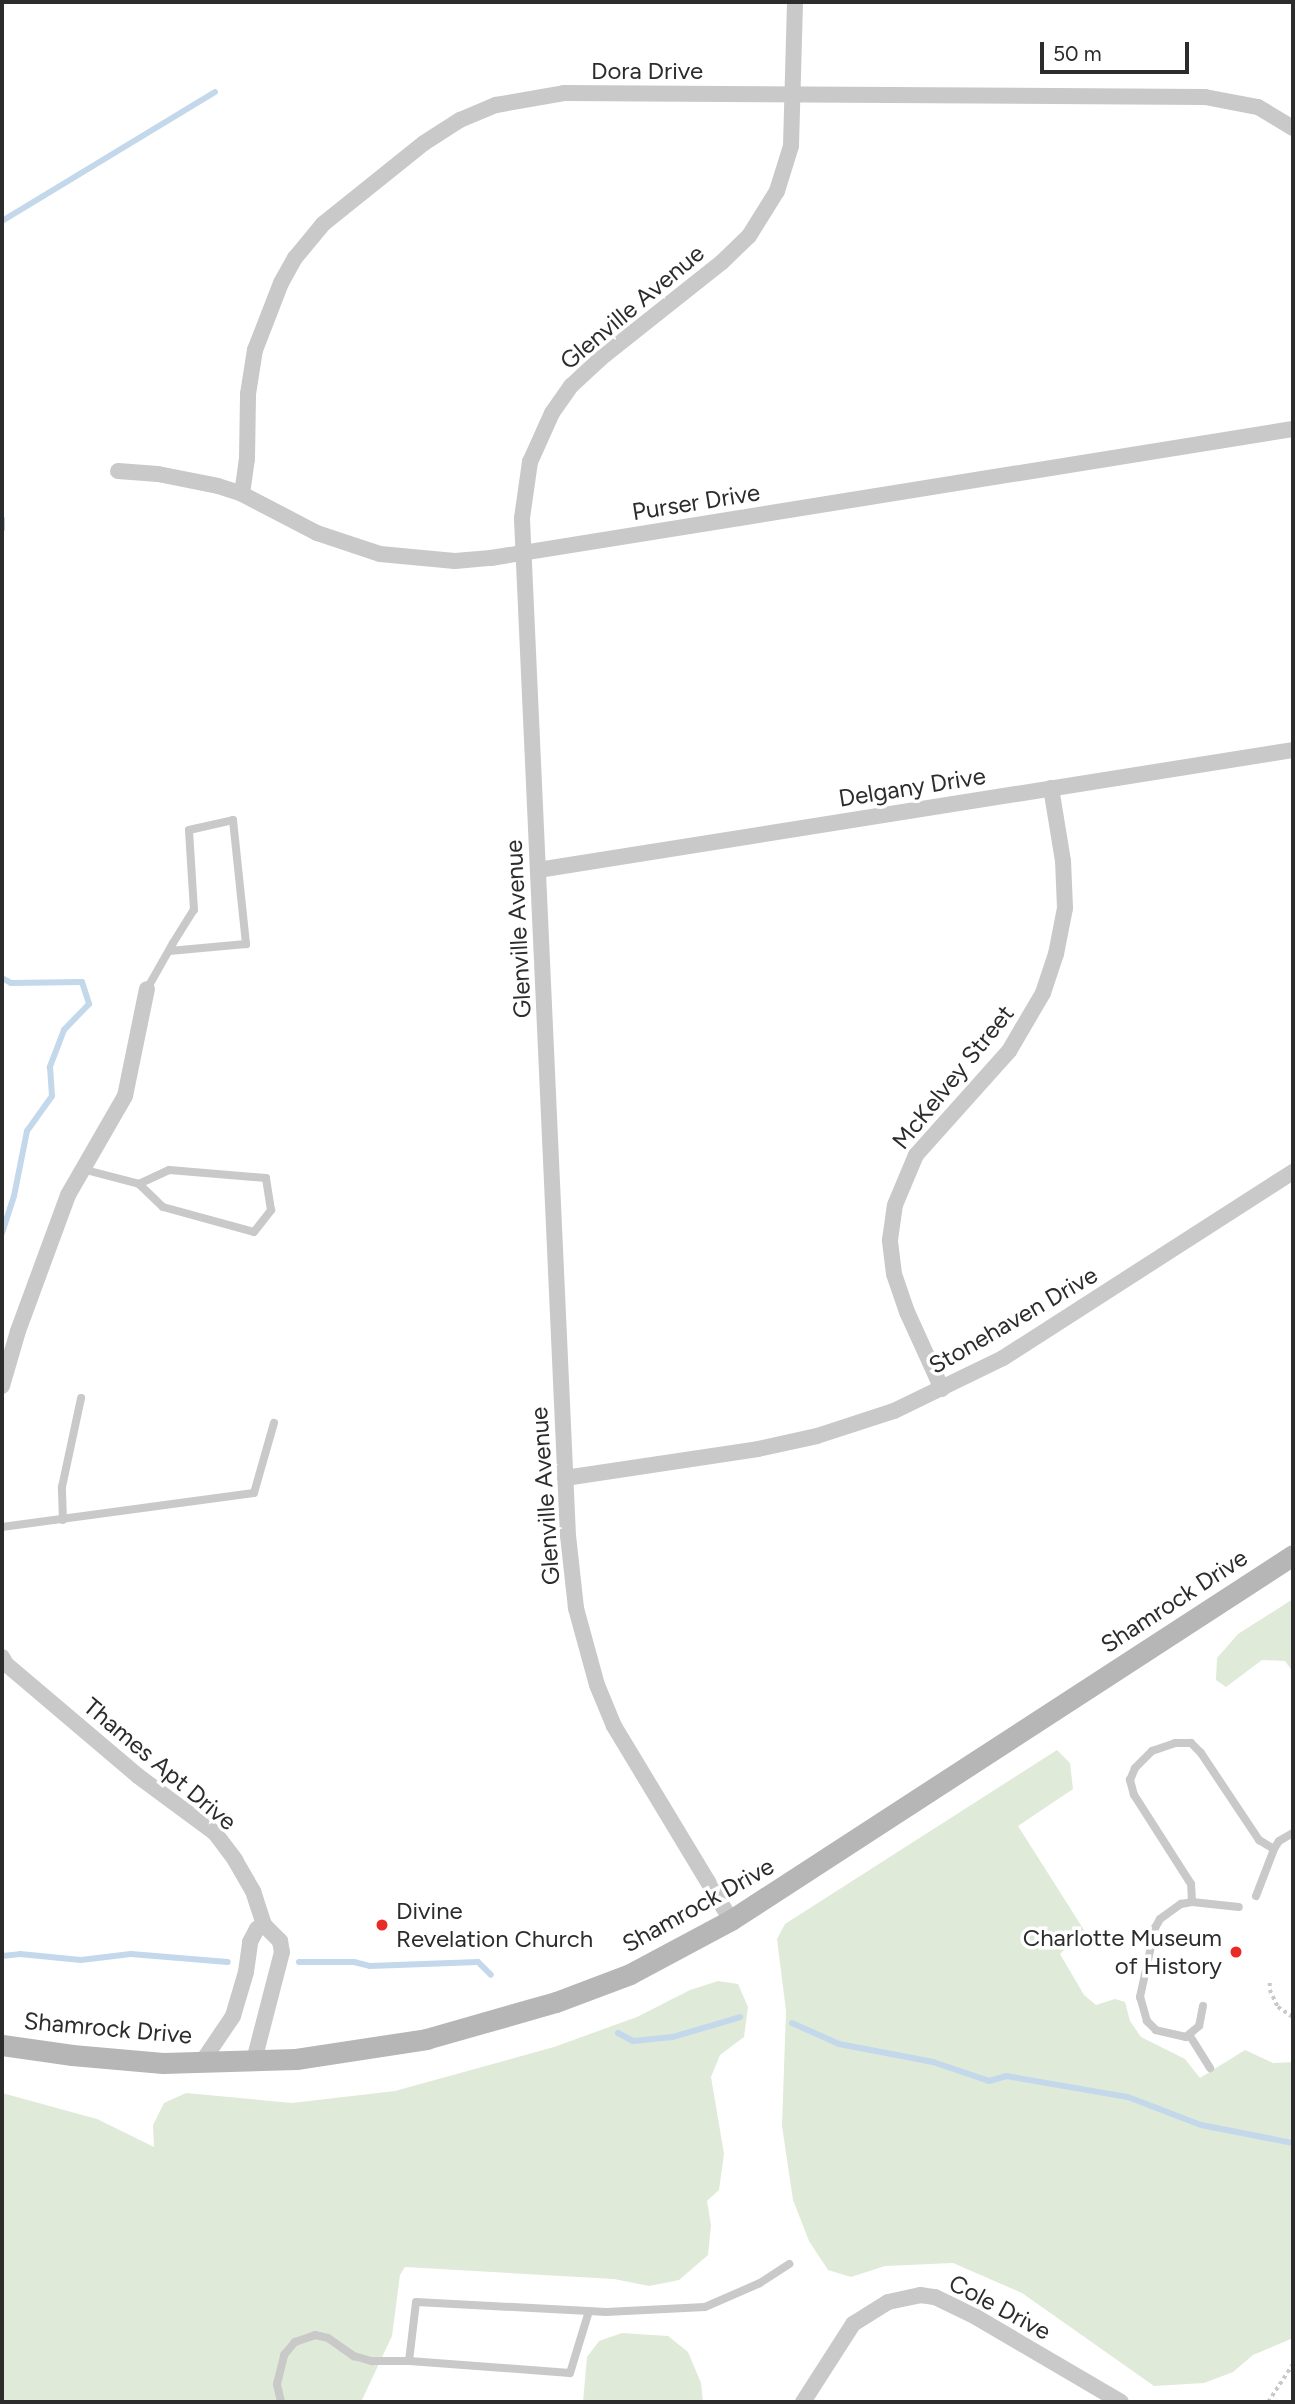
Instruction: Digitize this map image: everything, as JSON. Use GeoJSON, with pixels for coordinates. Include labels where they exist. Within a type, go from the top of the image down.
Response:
{"type":"FeatureCollection","features":[{"type":"Feature","properties":{"kind":"street","name":"Glenville Avenue"},"geometry":{"type":"LineString","coordinates":[[731,1920],[636,1766],[597,1685],[576,1608],[565,1478],[538,870],[524,553],[526,477],[537,443],[552,413],[583,373],[722,262],[749,236],[765,215],[785,171],[791,146],[795,2]]}},
{"type":"Feature","properties":{"kind":"street","name":"Dora Drive"},"geometry":{"type":"LineString","coordinates":[[242,494],[247,459],[250,371],[261,327],[295,258],[323,224],[424,143],[460,120],[496,105],[533,96],[564,93],[1205,97],[1258,107],[1293,128]]}},
{"type":"Feature","properties":{"kind":"street","name":"Purser Drive"},"geometry":{"type":"LineString","coordinates":[[118,471],[158,474],[242,494],[317,533],[380,554],[454,561],[524,553],[1293,429]]}},
{"type":"Feature","properties":{"kind":"street","name":"Delgany Drive"},"geometry":{"type":"LineString","coordinates":[[538,870],[1293,750]]}},
{"type":"Feature","properties":{"kind":"street","name":"McKelvey Street"},"geometry":{"type":"LineString","coordinates":[[942,1389],[897,1283],[890,1240],[895,1205],[906,1173],[921,1147],[1009,1051],[1043,993],[1056,954],[1065,908],[1063,861],[1051,788]]}},
{"type":"Feature","properties":{"kind":"street"},"geometry":{"type":"LineString","coordinates":[[2,1386],[22,1319],[68,1195],[125,1097],[147,989]]}},
{"type":"Feature","properties":{"kind":"street","name":"Stonehaven Drive"},"geometry":{"type":"LineString","coordinates":[[565,1478],[758,1449],[817,1436],[894,1411],[1003,1358],[1293,1172]]}},
{"type":"Feature","properties":{"kind":"street","name":"Shamrock Drive"},"geometry":{"type":"LineString","coordinates":[[2,2045],[137,2061],[296,2059],[379,2048],[491,2023],[630,1974],[731,1920],[1293,1555]]}},
{"type":"Feature","properties":{"kind":"street","name":"Thames Apt Drive"},"geometry":{"type":"LineString","coordinates":[[2,1657],[6,1664],[138,1776],[215,1833],[253,1891],[264,1925],[275,1933],[282,1952],[254,2060]]}},
{"type":"Feature","properties":{"kind":"street"},"geometry":{"type":"LineString","coordinates":[[202,2062],[233,2016],[246,1972],[250,1942],[257,1929],[264,1925]]}},
{"type":"Feature","properties":{"kind":"street","name":"Cole Drive"},"geometry":{"type":"LineString","coordinates":[[803,2402],[853,2324],[888,2302],[920,2295],[935,2297],[976,2317],[1121,2402]]}},
{"type":"Feature","properties":{"kind":"lane"},"geometry":{"type":"LineString","coordinates":[[147,989],[169,951],[194,910],[189,830],[233,820],[246,944],[169,951]]}},
{"type":"Feature","properties":{"kind":"lane"},"geometry":{"type":"LineString","coordinates":[[82,1169],[139,1184],[163,1207],[254,1232],[271,1210],[266,1178],[169,1170],[139,1184]]}},
{"type":"Feature","properties":{"kind":"lane"},"geometry":{"type":"LineString","coordinates":[[63,1520],[62,1487],[81,1398]]}},
{"type":"Feature","properties":{"kind":"lane"},"geometry":{"type":"LineString","coordinates":[[2,1527],[254,1493],[274,1423]]}},
{"type":"Feature","properties":{"kind":"lane"},"geometry":{"type":"LineString","coordinates":[[1192,1902],[1191,1884],[1133,1795],[1130,1780],[1135,1768],[1153,1751],[1175,1743],[1191,1743],[1201,1753],[1259,1840],[1274,1849]]}},
{"type":"Feature","properties":{"kind":"lane"},"geometry":{"type":"LineString","coordinates":[[1256,1896],[1274,1849],[1279,1841],[1293,1833]]}},
{"type":"Feature","properties":{"kind":"lane"},"geometry":{"type":"LineString","coordinates":[[1190,2036],[1168,2035],[1156,2030],[1141,2010],[1140,1997],[1154,1928],[1169,1911],[1192,1902],[1239,1907]]}},
{"type":"Feature","properties":{"kind":"lane"},"geometry":{"type":"LineString","coordinates":[[1190,2036],[1199,2026],[1203,2006]]}},
{"type":"Feature","properties":{"kind":"lane"},"geometry":{"type":"LineString","coordinates":[[1190,2036],[1210,2068]]}},
{"type":"Feature","properties":{"kind":"lane"},"geometry":{"type":"LineString","coordinates":[[409,2361],[416,2302],[589,2311],[705,2307],[760,2283],[789,2264]]}},
{"type":"Feature","properties":{"kind":"lane"},"geometry":{"type":"LineString","coordinates":[[281,2402],[277,2384],[284,2355],[295,2342],[315,2335],[328,2338],[354,2356],[372,2361],[409,2361],[570,2373],[589,2311]]}},
{"type":"Feature","properties":{"kind":"path"},"geometry":{"type":"LineString","coordinates":[[1270,1983],[1270,1990],[1278,2007],[1293,2017]]}},
{"type":"Feature","properties":{"kind":"path"},"geometry":{"type":"LineString","coordinates":[[1268,2402],[1293,2364]]}},
{"type":"Feature","properties":{"kind":"green space"},"geometry":{"type":"Polygon","coordinates":[[[1293,1599],[1293,1672],[1285,1661],[1262,1660],[1226,1687],[1216,1680],[1217,1658],[1238,1634],[1293,1599]]]}},
{"type":"Feature","properties":{"kind":"green space"},"geometry":{"type":"Polygon","coordinates":[[[1057,1750],[1070,1763],[1073,1789],[1018,1826],[1084,1930],[1060,1954],[1084,1995],[1096,2005],[1115,1999],[1125,2002],[1130,2021],[1141,2037],[1185,2059],[1200,2078],[1245,2050],[1273,2063],[1293,2062],[1293,2338],[1253,2355],[1233,2372],[1204,2383],[1154,2386],[1022,2293],[953,2263],[885,2266],[851,2277],[828,2270],[809,2241],[793,2200],[782,2126],[786,2011],[777,1939],[785,1924],[1057,1750]]]}},
{"type":"Feature","properties":{"kind":"green space"},"geometry":{"type":"Polygon","coordinates":[[[718,1981],[738,1984],[748,2007],[744,2037],[720,2055],[711,2077],[724,2154],[719,2190],[707,2201],[711,2225],[708,2255],[679,2280],[649,2286],[614,2279],[405,2267],[400,2275],[392,2336],[361,2402],[2,2402],[2,2093],[97,2119],[154,2147],[153,2125],[164,2103],[186,2093],[292,2103],[395,2091],[554,2047],[637,2017],[690,1990],[718,1981]]]}},
{"type":"Feature","properties":{"kind":"green space"},"geometry":{"type":"Polygon","coordinates":[[[622,2333],[668,2336],[688,2352],[701,2383],[703,2402],[583,2402],[587,2357],[599,2341],[622,2333]]]}},
{"type":"Feature","properties":{"kind":"waterway"},"geometry":{"type":"LineString","coordinates":[[2,221],[215,92]]}},
{"type":"Feature","properties":{"kind":"waterway"},"geometry":{"type":"LineString","coordinates":[[2,519],[2,529]]}},
{"type":"Feature","properties":{"kind":"waterway"},"geometry":{"type":"LineString","coordinates":[[2,978],[11,983],[82,982],[89,1004],[64,1030],[50,1067],[52,1096],[27,1131],[14,1196],[2,1233]]}},
{"type":"Feature","properties":{"kind":"waterway"},"geometry":{"type":"LineString","coordinates":[[2,1956],[20,1954],[81,1960],[131,1954],[228,1962]]}},
{"type":"Feature","properties":{"kind":"waterway"},"geometry":{"type":"LineString","coordinates":[[299,1962],[354,1962],[370,1966],[478,1962],[491,1975]]}},
{"type":"Feature","properties":{"kind":"waterway"},"geometry":{"type":"LineString","coordinates":[[618,2033],[633,2041],[673,2037],[740,2017]]}},
{"type":"Feature","properties":{"kind":"waterway"},"geometry":{"type":"LineString","coordinates":[[792,2023],[839,2044],[933,2062],[989,2081],[1006,2076],[1128,2097],[1201,2125],[1293,2143]]}},
{"type":"Feature","properties":{"kind":"place","name":"Divine Revelation Church"},"geometry":{"type":"Point","coordinates":[382,1925]}},
{"type":"Feature","properties":{"kind":"place","name":"Charlotte Museum of History"},"geometry":{"type":"Point","coordinates":[1236,1952]}}]}
